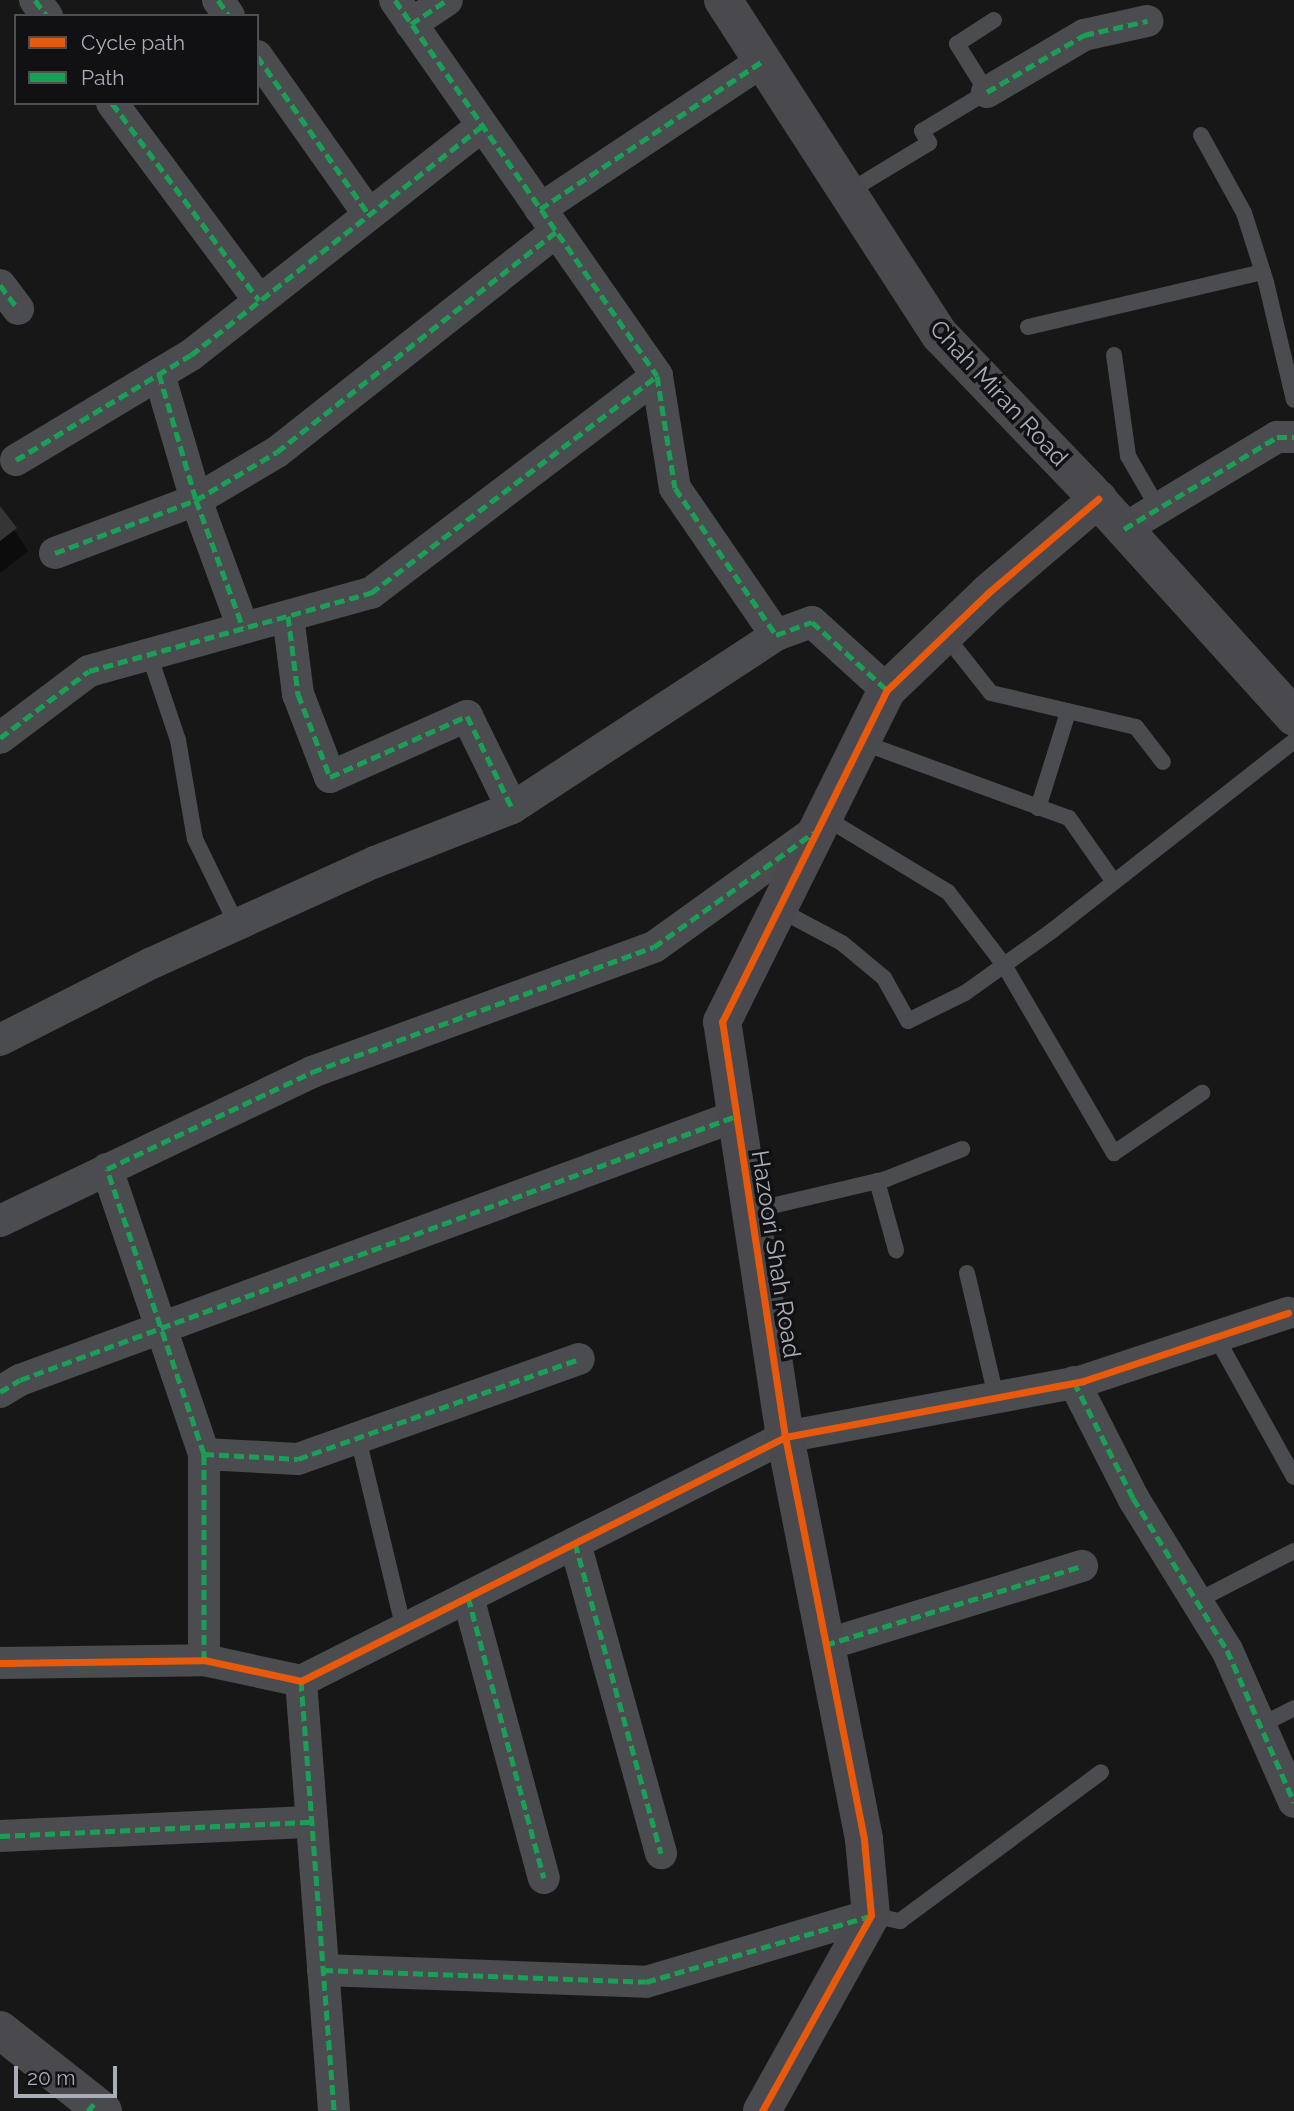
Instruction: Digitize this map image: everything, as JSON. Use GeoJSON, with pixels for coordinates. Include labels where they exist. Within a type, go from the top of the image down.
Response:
{"type":"FeatureCollection","features":[{"type":"Feature","properties":{"kind":"street"},"geometry":{"type":"LineString","coordinates":[[447,0],[403,12],[657,376],[675,488],[776,635]]}},
{"type":"Feature","properties":{"kind":"street","name":"Chah Miran Road"},"geometry":{"type":"LineString","coordinates":[[723,0],[940,335],[1098,499],[1294,717]]}},
{"type":"Feature","properties":{"kind":"street"},"geometry":{"type":"LineString","coordinates":[[987,92],[1084,34],[1147,21]]}},
{"type":"Feature","properties":{"kind":"street"},"geometry":{"type":"LineString","coordinates":[[259,59],[369,215]]}},
{"type":"Feature","properties":{"kind":"street"},"geometry":{"type":"LineString","coordinates":[[55,554],[196,500],[277,452],[548,221],[762,61]]}},
{"type":"Feature","properties":{"kind":"street"},"geometry":{"type":"LineString","coordinates":[[113,105],[259,300]]}},
{"type":"Feature","properties":{"kind":"street"},"geometry":{"type":"LineString","coordinates":[[16,460],[159,374],[259,300],[482,126]]}},
{"type":"Feature","properties":{"kind":"street"},"geometry":{"type":"LineString","coordinates":[[159,374],[196,500],[243,628]]}},
{"type":"Feature","properties":{"kind":"street"},"geometry":{"type":"LineString","coordinates":[[0,738],[89,671],[371,593],[657,376]]}},
{"type":"Feature","properties":{"kind":"street"},"geometry":{"type":"LineString","coordinates":[[1124,529],[1277,438],[1294,437]]}},
{"type":"Feature","properties":{"kind":"street","name":"Hazoori Shah Road"},"geometry":{"type":"LineString","coordinates":[[872,1915],[864,1839],[785,1437],[722,1021],[887,691],[945,635],[1098,499]]}},
{"type":"Feature","properties":{"kind":"street"},"geometry":{"type":"LineString","coordinates":[[288,616],[298,694],[330,778],[467,716],[512,808]]}},
{"type":"Feature","properties":{"kind":"street"},"geometry":{"type":"LineString","coordinates":[[0,1040],[237,925],[375,862],[512,808],[776,635],[811,622],[887,691]]}},
{"type":"Feature","properties":{"kind":"street"},"geometry":{"type":"LineString","coordinates":[[0,1221],[312,1072],[654,947],[822,823]]}},
{"type":"Feature","properties":{"kind":"street"},"geometry":{"type":"LineString","coordinates":[[0,1392],[20,1380],[736,1116]]}},
{"type":"Feature","properties":{"kind":"street"},"geometry":{"type":"LineString","coordinates":[[107,1169],[204,1454],[204,1660]]}},
{"type":"Feature","properties":{"kind":"street"},"geometry":{"type":"LineString","coordinates":[[0,1663],[204,1660],[301,1681],[785,1437],[1074,1382],[1288,1313]]}},
{"type":"Feature","properties":{"kind":"street"},"geometry":{"type":"LineString","coordinates":[[204,1454],[298,1459],[579,1359]]}},
{"type":"Feature","properties":{"kind":"street"},"geometry":{"type":"LineString","coordinates":[[1074,1382],[1133,1498],[1227,1650],[1294,1802]]}},
{"type":"Feature","properties":{"kind":"street"},"geometry":{"type":"LineString","coordinates":[[575,1543],[661,1853]]}},
{"type":"Feature","properties":{"kind":"street"},"geometry":{"type":"LineString","coordinates":[[825,1645],[1082,1566]]}},
{"type":"Feature","properties":{"kind":"street"},"geometry":{"type":"LineString","coordinates":[[468,1597],[544,1878]]}},
{"type":"Feature","properties":{"kind":"street"},"geometry":{"type":"LineString","coordinates":[[301,1681],[334,2111]]}},
{"type":"Feature","properties":{"kind":"street"},"geometry":{"type":"LineString","coordinates":[[0,1836],[312,1822]]}},
{"type":"Feature","properties":{"kind":"street"},"geometry":{"type":"LineString","coordinates":[[323,1969],[646,1982],[872,1915]]}},
{"type":"Feature","properties":{"kind":"street"},"geometry":{"type":"LineString","coordinates":[[762,2111],[872,1915]]}},
{"type":"Feature","properties":{"kind":"street"},"geometry":{"type":"LineString","coordinates":[[0,2030],[95,2109]]}},
{"type":"Feature","properties":{"kind":"lane"},"geometry":{"type":"LineString","coordinates":[[848,192],[929,144],[922,131],[987,92],[957,44],[993,20]]}},
{"type":"Feature","properties":{"kind":"lane"},"geometry":{"type":"LineString","coordinates":[[1201,135],[1244,213],[1263,272],[1294,400]]}},
{"type":"Feature","properties":{"kind":"lane"},"geometry":{"type":"LineString","coordinates":[[1028,327],[1263,272]]}},
{"type":"Feature","properties":{"kind":"lane"},"geometry":{"type":"LineString","coordinates":[[1114,355],[1128,456],[1158,508]]}},
{"type":"Feature","properties":{"kind":"lane"},"geometry":{"type":"LineString","coordinates":[[945,635],[991,693],[1136,727],[1163,762]]}},
{"type":"Feature","properties":{"kind":"lane"},"geometry":{"type":"LineString","coordinates":[[149,654],[178,740],[195,839],[237,925]]}},
{"type":"Feature","properties":{"kind":"lane"},"geometry":{"type":"LineString","coordinates":[[1038,808],[1068,712]]}},
{"type":"Feature","properties":{"kind":"lane"},"geometry":{"type":"LineString","coordinates":[[778,909],[842,943],[884,978],[908,1021],[965,993],[1004,965],[1294,741]]}},
{"type":"Feature","properties":{"kind":"lane"},"geometry":{"type":"LineString","coordinates":[[861,742],[1069,818],[1114,882]]}},
{"type":"Feature","properties":{"kind":"lane"},"geometry":{"type":"LineString","coordinates":[[822,823],[948,892],[1004,965],[1114,1153],[1202,1093]]}},
{"type":"Feature","properties":{"kind":"lane"},"geometry":{"type":"LineString","coordinates":[[750,1211],[877,1181],[962,1149]]}},
{"type":"Feature","properties":{"kind":"lane"},"geometry":{"type":"LineString","coordinates":[[877,1181],[896,1250]]}},
{"type":"Feature","properties":{"kind":"lane"},"geometry":{"type":"LineString","coordinates":[[967,1273],[996,1397]]}},
{"type":"Feature","properties":{"kind":"lane"},"geometry":{"type":"LineString","coordinates":[[1216,1337],[1294,1477]]}},
{"type":"Feature","properties":{"kind":"lane"},"geometry":{"type":"LineString","coordinates":[[358,1438],[404,1630]]}},
{"type":"Feature","properties":{"kind":"lane"},"geometry":{"type":"LineString","coordinates":[[1197,1601],[1294,1551]]}},
{"type":"Feature","properties":{"kind":"lane"},"geometry":{"type":"LineString","coordinates":[[1259,1726],[1294,1708]]}},
{"type":"Feature","properties":{"kind":"lane"},"geometry":{"type":"LineString","coordinates":[[872,1915],[900,1921],[1101,1772]]}},
{"type":"Feature","properties":{"kind":"building"},"geometry":{"type":"Polygon","coordinates":[[[0,506],[17,528],[0,541],[0,506]]]}},
{"type":"Feature","properties":{"kind":"marked path"},"geometry":{"type":"LineString","coordinates":[[35,0],[46,14]]}},
{"type":"Feature","properties":{"kind":"marked path"},"geometry":{"type":"LineString","coordinates":[[218,0],[228,14]]}},
{"type":"Feature","properties":{"kind":"marked path"},"geometry":{"type":"LineString","coordinates":[[395,0],[657,376],[675,488],[776,635],[812,622],[887,690]]}},
{"type":"Feature","properties":{"kind":"marked path"},"geometry":{"type":"LineString","coordinates":[[411,24],[447,0]]}},
{"type":"Feature","properties":{"kind":"marked path"},"geometry":{"type":"LineString","coordinates":[[987,92],[1084,35],[1147,21]]}},
{"type":"Feature","properties":{"kind":"marked path"},"geometry":{"type":"LineString","coordinates":[[259,59],[369,215]]}},
{"type":"Feature","properties":{"kind":"marked path"},"geometry":{"type":"LineString","coordinates":[[540,209],[763,61]]}},
{"type":"Feature","properties":{"kind":"marked path"},"geometry":{"type":"LineString","coordinates":[[113,105],[259,300]]}},
{"type":"Feature","properties":{"kind":"marked path"},"geometry":{"type":"LineString","coordinates":[[16,460],[191,355],[482,126]]}},
{"type":"Feature","properties":{"kind":"marked path"},"geometry":{"type":"LineString","coordinates":[[55,553],[196,500],[277,452],[556,232]]}},
{"type":"Feature","properties":{"kind":"marked path"},"geometry":{"type":"LineString","coordinates":[[0,285],[18,309]]}},
{"type":"Feature","properties":{"kind":"marked path"},"geometry":{"type":"LineString","coordinates":[[159,374],[196,500],[243,628]]}},
{"type":"Feature","properties":{"kind":"marked path"},"geometry":{"type":"LineString","coordinates":[[0,738],[89,671],[371,593],[657,376]]}},
{"type":"Feature","properties":{"kind":"marked path"},"geometry":{"type":"LineString","coordinates":[[1124,529],[1277,437],[1294,437]]}},
{"type":"Feature","properties":{"kind":"marked path"},"geometry":{"type":"LineString","coordinates":[[288,616],[298,694],[330,777],[467,716],[512,808]]}},
{"type":"Feature","properties":{"kind":"marked path"},"geometry":{"type":"LineString","coordinates":[[204,1660],[204,1454],[107,1169],[312,1072],[654,947],[813,833]]}},
{"type":"Feature","properties":{"kind":"marked path"},"geometry":{"type":"LineString","coordinates":[[0,1392],[20,1380],[736,1116]]}},
{"type":"Feature","properties":{"kind":"marked path"},"geometry":{"type":"LineString","coordinates":[[204,1454],[298,1459],[579,1359]]}},
{"type":"Feature","properties":{"kind":"marked path"},"geometry":{"type":"LineString","coordinates":[[1074,1382],[1133,1498],[1227,1650],[1294,1802]]}},
{"type":"Feature","properties":{"kind":"marked path"},"geometry":{"type":"LineString","coordinates":[[575,1543],[661,1853]]}},
{"type":"Feature","properties":{"kind":"marked path"},"geometry":{"type":"LineString","coordinates":[[825,1645],[1082,1566]]}},
{"type":"Feature","properties":{"kind":"marked path"},"geometry":{"type":"LineString","coordinates":[[468,1597],[544,1878]]}},
{"type":"Feature","properties":{"kind":"marked path"},"geometry":{"type":"LineString","coordinates":[[301,1681],[334,2111]]}},
{"type":"Feature","properties":{"kind":"marked path"},"geometry":{"type":"LineString","coordinates":[[0,1836],[312,1822]]}},
{"type":"Feature","properties":{"kind":"marked path"},"geometry":{"type":"LineString","coordinates":[[323,1970],[646,1982],[870,1916]]}},
{"type":"Feature","properties":{"kind":"marked path"},"geometry":{"type":"LineString","coordinates":[[88,2111],[94,2104]]}},
{"type":"Feature","properties":{"kind":"cycle path"},"geometry":{"type":"LineString","coordinates":[[762,2111],[871,1915],[864,1839],[785,1437],[722,1022],[887,690],[988,593],[1098,499]]}},
{"type":"Feature","properties":{"kind":"cycle path"},"geometry":{"type":"LineString","coordinates":[[0,1663],[204,1660],[301,1681],[785,1437],[1083,1381],[1288,1313]]}}]}
